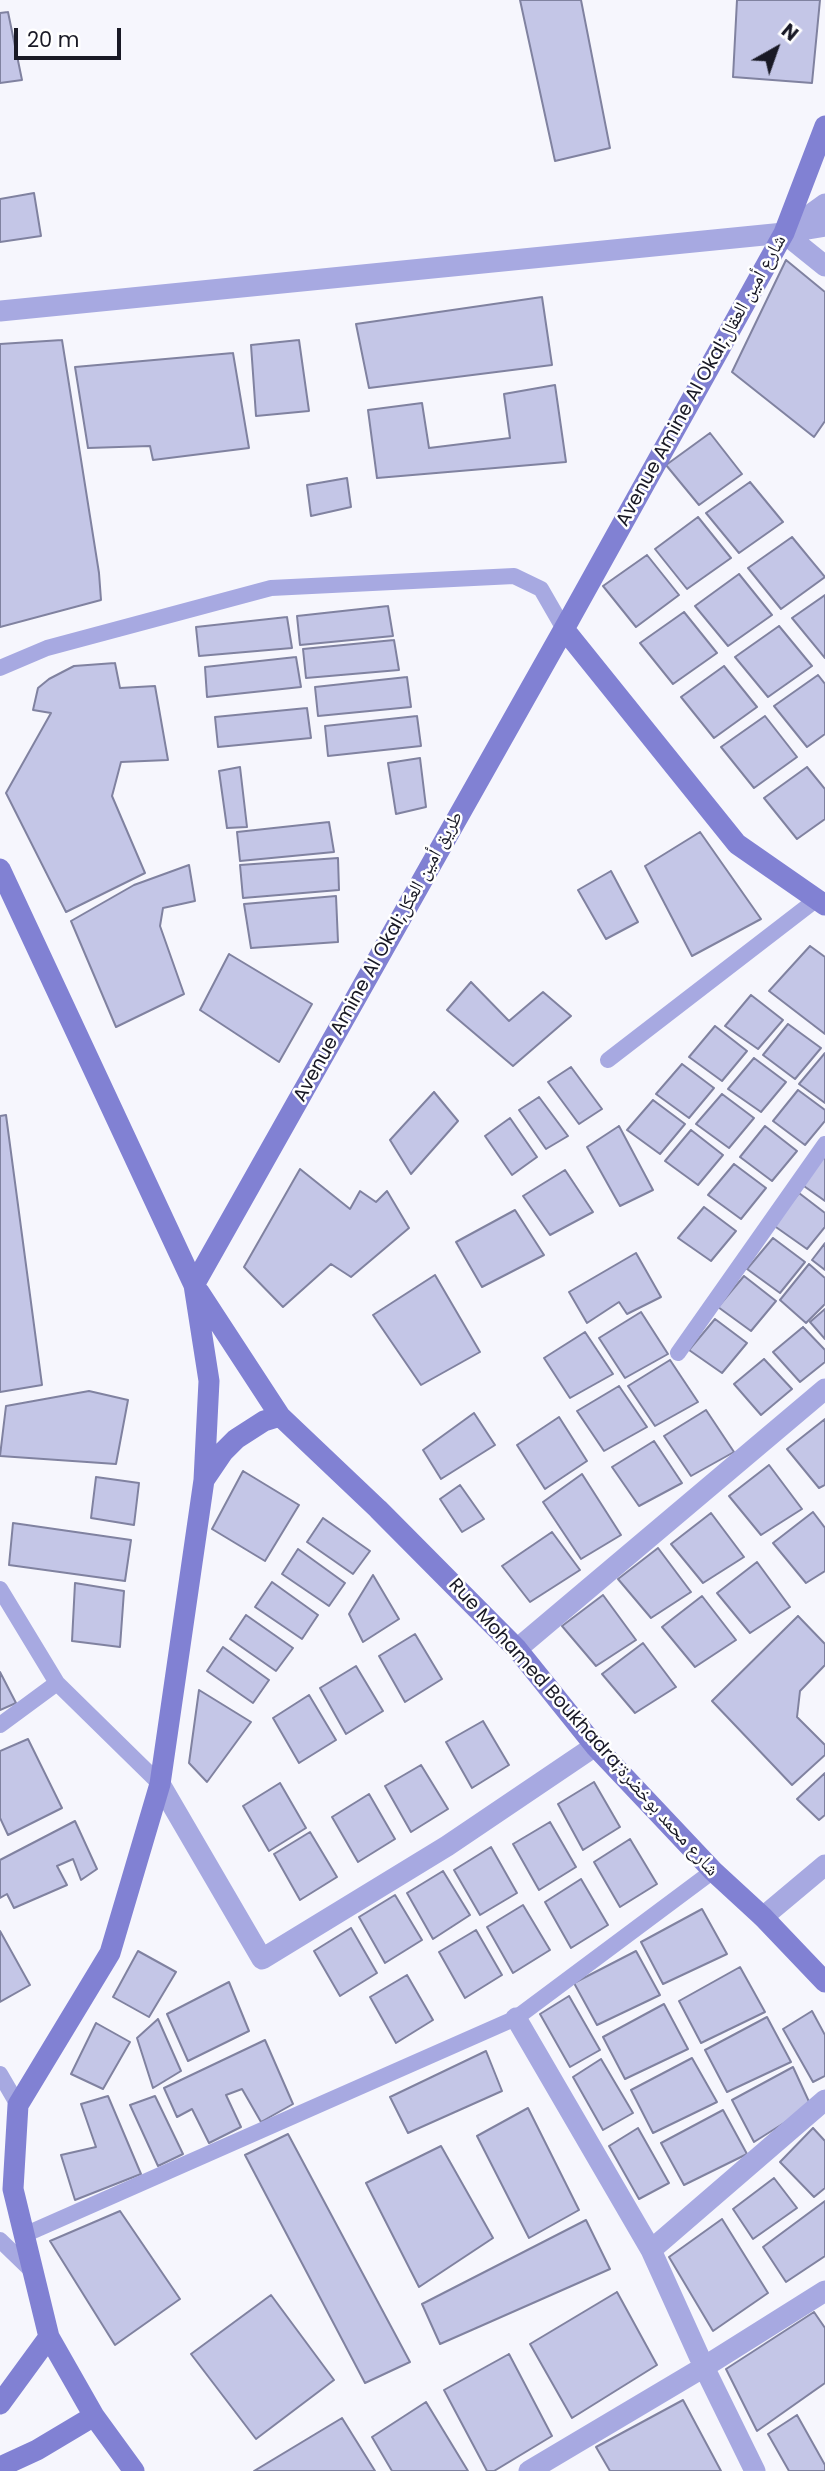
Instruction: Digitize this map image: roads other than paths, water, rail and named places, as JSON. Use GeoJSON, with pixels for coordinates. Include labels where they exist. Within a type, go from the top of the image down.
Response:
{"type":"FeatureCollection","features":[{"type":"Feature","properties":{"kind":"street","name":"Avenue Amine Al Okal;شارع أمين العقال"},"geometry":{"type":"LineString","coordinates":[[564,629],[784,233],[825,126]]}},
{"type":"Feature","properties":{"kind":"street"},"geometry":{"type":"LineString","coordinates":[[784,233],[825,204]]}},
{"type":"Feature","properties":{"kind":"street"},"geometry":{"type":"LineString","coordinates":[[0,311],[784,233],[825,226]]}},
{"type":"Feature","properties":{"kind":"street"},"geometry":{"type":"LineString","coordinates":[[784,233],[825,266]]}},
{"type":"Feature","properties":{"kind":"street"},"geometry":{"type":"LineString","coordinates":[[564,629],[737,844],[821,902]]}},
{"type":"Feature","properties":{"kind":"street","name":"Avenue Amine Al Okal;طريق أمين العكل"},"geometry":{"type":"LineString","coordinates":[[194,1285],[564,629]]}},
{"type":"Feature","properties":{"kind":"street"},"geometry":{"type":"LineString","coordinates":[[0,869],[194,1285],[209,1381],[204,1480],[160,1784],[110,1952],[18,2105],[13,2189],[49,2337],[94,2416],[134,2471]]}},
{"type":"Feature","properties":{"kind":"street","name":"Rue Mohamed Boukhadra;شارع محمد بوخضرة"},"geometry":{"type":"LineString","coordinates":[[194,1285],[280,1416],[378,1508],[517,1649],[595,1746],[713,1871],[763,1917],[825,1982]]}},
{"type":"Feature","properties":{"kind":"street"},"geometry":{"type":"LineString","coordinates":[[517,1649],[825,1389]]}},
{"type":"Feature","properties":{"kind":"street"},"geometry":{"type":"LineString","coordinates":[[204,1480],[223,1452],[236,1439],[264,1421],[280,1416]]}},
{"type":"Feature","properties":{"kind":"street"},"geometry":{"type":"LineString","coordinates":[[160,1784],[262,1959],[447,1846],[595,1746]]}},
{"type":"Feature","properties":{"kind":"street"},"geometry":{"type":"LineString","coordinates":[[763,1917],[825,1865]]}},
{"type":"Feature","properties":{"kind":"street"},"geometry":{"type":"LineString","coordinates":[[516,2018],[652,2250],[704,2367],[755,2471]]}},
{"type":"Feature","properties":{"kind":"street"},"geometry":{"type":"LineString","coordinates":[[652,2250],[825,2100]]}},
{"type":"Feature","properties":{"kind":"street"},"geometry":{"type":"LineString","coordinates":[[529,2471],[825,2291]]}},
{"type":"Feature","properties":{"kind":"street"},"geometry":{"type":"LineString","coordinates":[[0,2404],[49,2337]]}},
{"type":"Feature","properties":{"kind":"street"},"geometry":{"type":"LineString","coordinates":[[0,2467],[37,2450],[94,2416]]}},
{"type":"Feature","properties":{"kind":"lane"},"geometry":{"type":"LineString","coordinates":[[0,668],[47,648],[271,588],[514,576],[541,589],[564,629]]}},
{"type":"Feature","properties":{"kind":"lane"},"geometry":{"type":"LineString","coordinates":[[608,1060],[821,902]]}},
{"type":"Feature","properties":{"kind":"lane"},"geometry":{"type":"LineString","coordinates":[[678,1353],[825,1144]]}},
{"type":"Feature","properties":{"kind":"lane"},"geometry":{"type":"LineString","coordinates":[[0,1589],[57,1683],[160,1784]]}},
{"type":"Feature","properties":{"kind":"lane"},"geometry":{"type":"LineString","coordinates":[[0,1725],[57,1683]]}},
{"type":"Feature","properties":{"kind":"lane"},"geometry":{"type":"LineString","coordinates":[[24,2235],[516,2018],[713,1871]]}},
{"type":"Feature","properties":{"kind":"lane"},"geometry":{"type":"LineString","coordinates":[[0,2074],[18,2105]]}},
{"type":"Feature","properties":{"kind":"lane"},"geometry":{"type":"LineString","coordinates":[[0,2241],[33,2272]]}}]}
